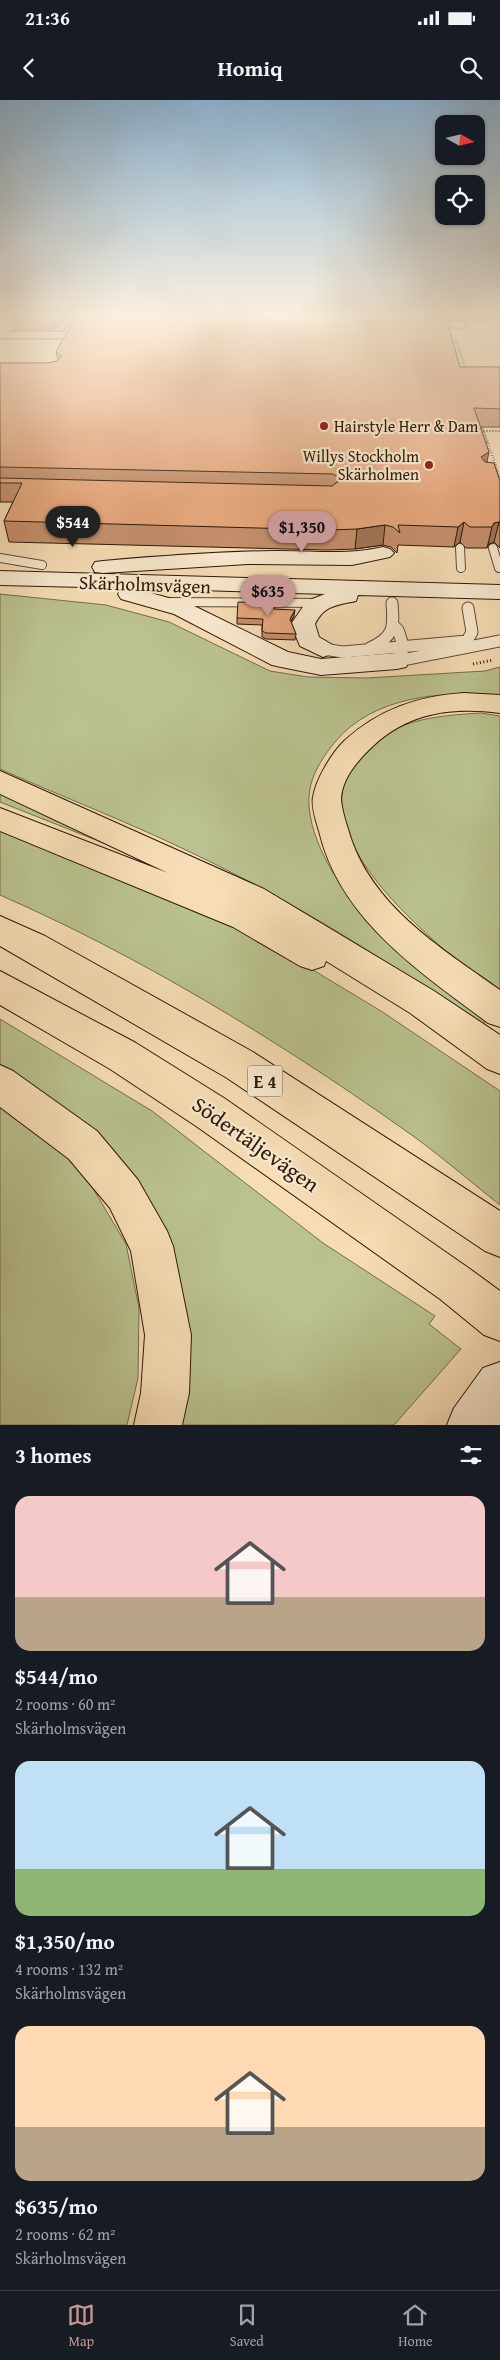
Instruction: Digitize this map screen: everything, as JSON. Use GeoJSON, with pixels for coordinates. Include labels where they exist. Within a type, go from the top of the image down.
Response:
{"type":"FeatureCollection","features":[{"type":"Feature","properties":{"kind":"highway"},"geometry":{"type":"LineString","coordinates":[[500,704],[443,702],[398,716],[373,730],[345,757],[327,797],[334,841],[355,885],[402,936],[500,1011]]}},
{"type":"Feature","properties":{"kind":"highway"},"geometry":{"type":"LineString","coordinates":[[0,782],[253,898],[422,1002],[500,1056]]}},
{"type":"Feature","properties":{"kind":"highway"},"geometry":{"type":"LineString","coordinates":[[0,819],[244,917],[377,990],[500,1062]]}},
{"type":"Feature","properties":{"kind":"highway","name":"E 4"},"geometry":{"type":"LineString","coordinates":[[0,930],[33,946],[240,1065],[494,1232]]}},
{"type":"Feature","properties":{"kind":"highway","name":"Södertäljevägen"},"geometry":{"type":"LineString","coordinates":[[0,987],[123,1056],[210,1112],[455,1284],[500,1319]]}},
{"type":"Feature","properties":{"kind":"highway"},"geometry":{"type":"LineString","coordinates":[[0,1084],[83,1145],[124,1194],[152,1246],[168,1335],[165,1393],[158,1425]]}},
{"type":"Feature","properties":{"kind":"main road"},"geometry":{"type":"LineString","coordinates":[[103,567],[178,560],[296,557],[362,558],[383,552]]}},
{"type":"Feature","properties":{"kind":"main road","name":"Skärholmsvägen"},"geometry":{"type":"LineString","coordinates":[[0,563],[103,567],[499,572]]}},
{"type":"Feature","properties":{"kind":"main road","name":"Skärholmsvägen"},"geometry":{"type":"LineString","coordinates":[[0,578],[392,596],[500,592]]}},
{"type":"Feature","properties":{"kind":"main road"},"geometry":{"type":"LineString","coordinates":[[61,581],[103,588],[160,602],[182,610],[281,659],[321,667],[365,657],[401,654]]}},
{"type":"Feature","properties":{"kind":"main road"},"geometry":{"type":"LineString","coordinates":[[324,649],[308,641],[302,624],[309,610],[331,598],[392,596]]}},
{"type":"Feature","properties":{"kind":"main road"},"geometry":{"type":"LineString","coordinates":[[471,1425],[500,1385]]}},
{"type":"Feature","properties":{"kind":"lane"},"geometry":{"type":"LineString","coordinates":[[460,548],[461,568]]}},
{"type":"Feature","properties":{"kind":"lane"},"geometry":{"type":"LineString","coordinates":[[492,548],[499,572]]}},
{"type":"Feature","properties":{"kind":"lane"},"geometry":{"type":"LineString","coordinates":[[0,558],[42,565]]}},
{"type":"Feature","properties":{"kind":"lane"},"geometry":{"type":"LineString","coordinates":[[324,649],[365,657],[389,638],[394,626],[392,596]]}},
{"type":"Feature","properties":{"kind":"lane"},"geometry":{"type":"LineString","coordinates":[[160,602],[237,600],[319,603]]}},
{"type":"Feature","properties":{"kind":"lane"},"geometry":{"type":"LineString","coordinates":[[401,654],[467,641],[472,632],[468,608]]}},
{"type":"Feature","properties":{"kind":"lane"},"geometry":{"type":"LineString","coordinates":[[394,626],[398,630],[401,654]]}},
{"type":"Feature","properties":{"kind":"lane"},"geometry":{"type":"LineString","coordinates":[[401,654],[487,645],[500,641]]}},
{"type":"Feature","properties":{"kind":"path"},"geometry":{"type":"LineString","coordinates":[[480,421],[500,477]]}},
{"type":"Feature","properties":{"kind":"path"},"geometry":{"type":"LineString","coordinates":[[483,431],[500,431]]}},
{"type":"Feature","properties":{"kind":"green space"},"geometry":{"type":"Polygon","coordinates":[[[0,594],[106,605],[169,622],[270,671],[308,677],[366,678],[485,671],[500,667],[500,695],[456,694],[411,699],[369,714],[351,726],[335,742],[321,762],[311,784],[309,799],[314,833],[321,850],[349,896],[371,919],[486,1021],[482,1026],[376,955],[266,890],[167,841],[0,769],[0,594]]]}},
{"type":"Feature","properties":{"kind":"green space"},"geometry":{"type":"Polygon","coordinates":[[[481,713],[500,716],[500,996],[415,923],[385,891],[360,858],[345,824],[343,791],[357,759],[370,746],[384,735],[413,722],[429,718],[481,713]]]}},
{"type":"Feature","properties":{"kind":"green space"},"geometry":{"type":"Polygon","coordinates":[[[0,790],[102,840],[106,844],[0,802],[0,790]]]}},
{"type":"Feature","properties":{"kind":"green space"},"geometry":{"type":"Polygon","coordinates":[[[0,828],[114,872],[265,941],[381,1011],[500,1091],[500,1205],[412,1135],[352,1093],[254,1030],[205,1000],[103,944],[0,895],[0,828]]]}},
{"type":"Feature","properties":{"kind":"green space"},"geometry":{"type":"Polygon","coordinates":[[[0,1019],[152,1111],[323,1243],[435,1316],[429,1324],[461,1349],[394,1425],[172,1425],[172,1262],[0,1066],[0,1019]]]}},
{"type":"Feature","properties":{"kind":"green space"},"geometry":{"type":"Polygon","coordinates":[[[0,1102],[64,1149],[91,1185],[126,1244],[139,1308],[138,1378],[127,1425],[0,1425],[0,1102]]]}},
{"type":"Feature","properties":{"kind":"building"},"geometry":{"type":"Polygon","coordinates":[[[0,378],[500,378],[500,409],[474,408],[489,452],[481,457],[485,462],[494,463],[500,481],[500,523],[494,523],[492,527],[470,527],[464,522],[458,527],[398,525],[400,533],[393,527],[385,525],[330,530],[4,521],[22,483],[0,483],[0,478],[332,486],[339,481],[338,477],[333,474],[0,467],[0,378]]]}},
{"type":"Feature","properties":{"kind":"building"},"geometry":{"type":"Polygon","coordinates":[[[238,602],[274,603],[274,609],[295,610],[290,619],[296,634],[266,633],[262,631],[263,619],[237,618],[238,602]]]}},
{"type":"Feature","properties":{"kind":"place","name":"Hairstyle Herr & Dam"},"geometry":{"type":"Point","coordinates":[324,426]}},
{"type":"Feature","properties":{"kind":"place","name":"Willys Stockholm Skärholmen"},"geometry":{"type":"Point","coordinates":[429,465]}}]}
